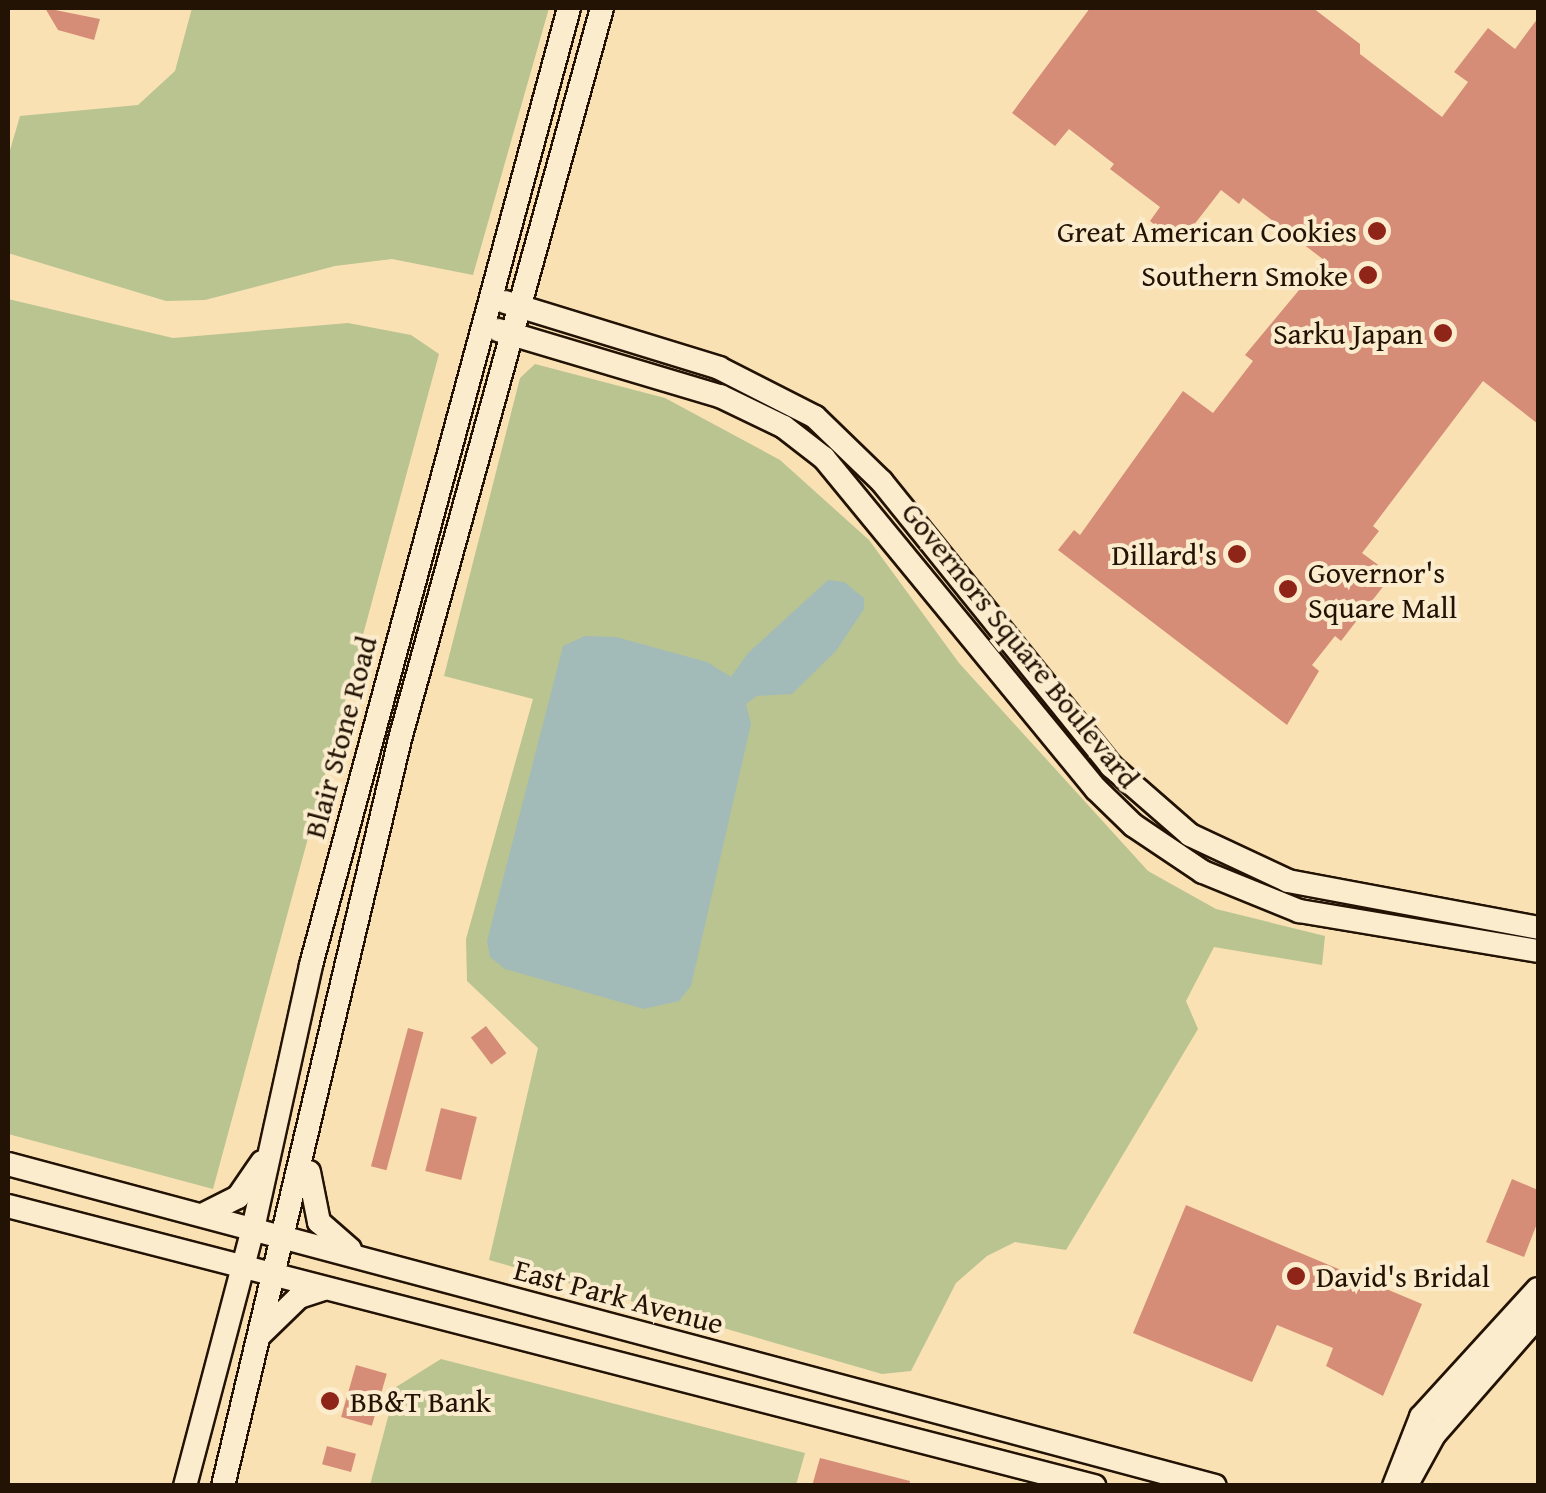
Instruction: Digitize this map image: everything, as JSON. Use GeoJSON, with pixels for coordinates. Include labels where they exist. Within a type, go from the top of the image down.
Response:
{"type":"FeatureCollection","features":[{"type":"Feature","properties":{"kind":"main road","name":"Blair Stone Road"},"geometry":{"type":"LineString","coordinates":[[186,1486],[253,1229],[311,965],[488,296],[570,8]]}},
{"type":"Feature","properties":{"kind":"main road","name":"Blair Stone Road"},"geometry":{"type":"LineString","coordinates":[[223,1486],[308,1148],[344,973],[510,334],[602,8]]}},
{"type":"Feature","properties":{"kind":"main road"},"geometry":{"type":"LineString","coordinates":[[552,68],[575,106]]}},
{"type":"Feature","properties":{"kind":"main road","name":"Governors Square Boulevard"},"geometry":{"type":"LineString","coordinates":[[488,296],[752,382],[815,417],[867,466],[1149,806],[1237,861],[1344,894],[1538,928]]}},
{"type":"Feature","properties":{"kind":"main road","name":"Governors Square Boulevard"},"geometry":{"type":"LineString","coordinates":[[481,323],[686,384],[784,427],[846,482],[1096,790],[1133,825],[1203,872],[1254,897],[1339,920],[1538,951]]}},
{"type":"Feature","properties":{"kind":"main road"},"geometry":{"type":"LineString","coordinates":[[846,482],[867,466]]}},
{"type":"Feature","properties":{"kind":"main road"},"geometry":{"type":"LineString","coordinates":[[1339,920],[1344,894]]}},
{"type":"Feature","properties":{"kind":"main road"},"geometry":{"type":"LineString","coordinates":[[311,965],[344,973]]}},
{"type":"Feature","properties":{"kind":"main road"},"geometry":{"type":"LineString","coordinates":[[202,1216],[238,1197],[273,1142]]}},
{"type":"Feature","properties":{"kind":"main road"},"geometry":{"type":"LineString","coordinates":[[308,1148],[313,1211],[326,1231],[361,1257]]}},
{"type":"Feature","properties":{"kind":"main road","name":"East Park Avenue"},"geometry":{"type":"LineString","coordinates":[[8,1164],[1214,1486]]}},
{"type":"Feature","properties":{"kind":"main road","name":"East Park Avenue"},"geometry":{"type":"LineString","coordinates":[[8,1206],[1094,1486]]}},
{"type":"Feature","properties":{"kind":"main road"},"geometry":{"type":"LineString","coordinates":[[258,1338],[299,1298],[323,1289]]}},
{"type":"Feature","properties":{"kind":"main road"},"geometry":{"type":"LineString","coordinates":[[1394,1486],[1399,1458],[1421,1417],[1538,1290]]}},
{"type":"Feature","properties":{"kind":"main road"},"geometry":{"type":"LineString","coordinates":[[1406,1486],[1434,1435],[1538,1316]]}},
{"type":"Feature","properties":{"kind":"green space"},"geometry":{"type":"Polygon","coordinates":[[[192,8],[549,8],[473,275],[392,259],[335,266],[205,300],[166,301],[8,253],[8,157],[20,116],[138,105],[175,71],[192,8]]]}},
{"type":"Feature","properties":{"kind":"green space"},"geometry":{"type":"Polygon","coordinates":[[[8,299],[173,338],[348,323],[411,335],[439,354],[213,1189],[8,1134],[8,299]]]}},
{"type":"Feature","properties":{"kind":"green space"},"geometry":{"type":"Polygon","coordinates":[[[535,364],[665,398],[780,460],[869,540],[959,663],[1148,871],[1216,909],[1325,936],[1322,965],[1214,947],[1186,1001],[1198,1029],[1066,1250],[1015,1242],[987,1256],[956,1283],[911,1371],[882,1374],[489,1260],[538,1048],[467,981],[466,939],[533,699],[444,676],[520,378],[535,364]]]}},
{"type":"Feature","properties":{"kind":"green space"},"geometry":{"type":"Polygon","coordinates":[[[441,1359],[805,1453],[796,1485],[370,1485],[396,1387],[441,1359]]]}},
{"type":"Feature","properties":{"kind":"water"},"geometry":{"type":"Polygon","coordinates":[[[828,580],[844,582],[864,598],[864,609],[836,651],[792,694],[757,696],[746,704],[751,724],[691,986],[679,1001],[644,1009],[505,969],[490,957],[487,941],[563,646],[585,636],[616,637],[707,662],[731,677],[748,653],[828,580]]]}},
{"type":"Feature","properties":{"kind":"building"},"geometry":{"type":"Polygon","coordinates":[[[45,8],[100,19],[94,40],[58,30],[45,8]]]}},
{"type":"Feature","properties":{"kind":"building"},"geometry":{"type":"Polygon","coordinates":[[[1090,8],[1313,8],[1360,44],[1360,54],[1442,117],[1468,82],[1454,72],[1488,28],[1515,49],[1538,18],[1538,424],[1483,381],[1373,526],[1379,531],[1362,553],[1392,575],[1341,641],[1335,636],[1312,665],[1319,671],[1287,725],[1058,550],[1074,530],[1080,535],[1183,391],[1213,413],[1253,361],[1245,355],[1324,260],[1243,198],[1239,204],[1221,190],[1179,244],[1150,221],[1160,207],[1110,169],[1114,164],[1069,129],[1055,146],[1012,113],[1090,8]]]}},
{"type":"Feature","properties":{"kind":"building"},"geometry":{"type":"Polygon","coordinates":[[[486,1026],[506,1053],[491,1065],[471,1037],[486,1026]]]}},
{"type":"Feature","properties":{"kind":"building"},"geometry":{"type":"Polygon","coordinates":[[[408,1028],[423,1032],[386,1170],[371,1166],[408,1028]]]}},
{"type":"Feature","properties":{"kind":"building"},"geometry":{"type":"Polygon","coordinates":[[[441,1108],[477,1117],[461,1180],[425,1171],[441,1108]]]}},
{"type":"Feature","properties":{"kind":"building"},"geometry":{"type":"Polygon","coordinates":[[[1512,1179],[1538,1190],[1538,1221],[1524,1257],[1486,1242],[1512,1179]]]}},
{"type":"Feature","properties":{"kind":"building"},"geometry":{"type":"Polygon","coordinates":[[[1186,1205],[1422,1304],[1383,1396],[1326,1366],[1333,1348],[1277,1325],[1252,1382],[1133,1333],[1186,1205]]]}},
{"type":"Feature","properties":{"kind":"building"},"geometry":{"type":"Polygon","coordinates":[[[356,1365],[387,1374],[372,1426],[341,1417],[356,1365]]]}},
{"type":"Feature","properties":{"kind":"building"},"geometry":{"type":"Polygon","coordinates":[[[327,1446],[356,1454],[351,1472],[322,1464],[327,1446]]]}},
{"type":"Feature","properties":{"kind":"building"},"geometry":{"type":"Polygon","coordinates":[[[820,1458],[910,1481],[909,1486],[812,1486],[820,1458]]]}},
{"type":"Feature","properties":{"kind":"place","name":"Great American Cookies"},"geometry":{"type":"Point","coordinates":[1377,231]}},
{"type":"Feature","properties":{"kind":"place","name":"Southern Smoke"},"geometry":{"type":"Point","coordinates":[1368,275]}},
{"type":"Feature","properties":{"kind":"place","name":"Sarku Japan"},"geometry":{"type":"Point","coordinates":[1443,333]}},
{"type":"Feature","properties":{"kind":"place","name":"Dillard's"},"geometry":{"type":"Point","coordinates":[1237,554]}},
{"type":"Feature","properties":{"kind":"place","name":"Governor's Square Mall"},"geometry":{"type":"Point","coordinates":[1288,589]}},
{"type":"Feature","properties":{"kind":"place","name":"David's Bridal"},"geometry":{"type":"Point","coordinates":[1296,1276]}},
{"type":"Feature","properties":{"kind":"place","name":"BB&T Bank"},"geometry":{"type":"Point","coordinates":[330,1401]}}]}
